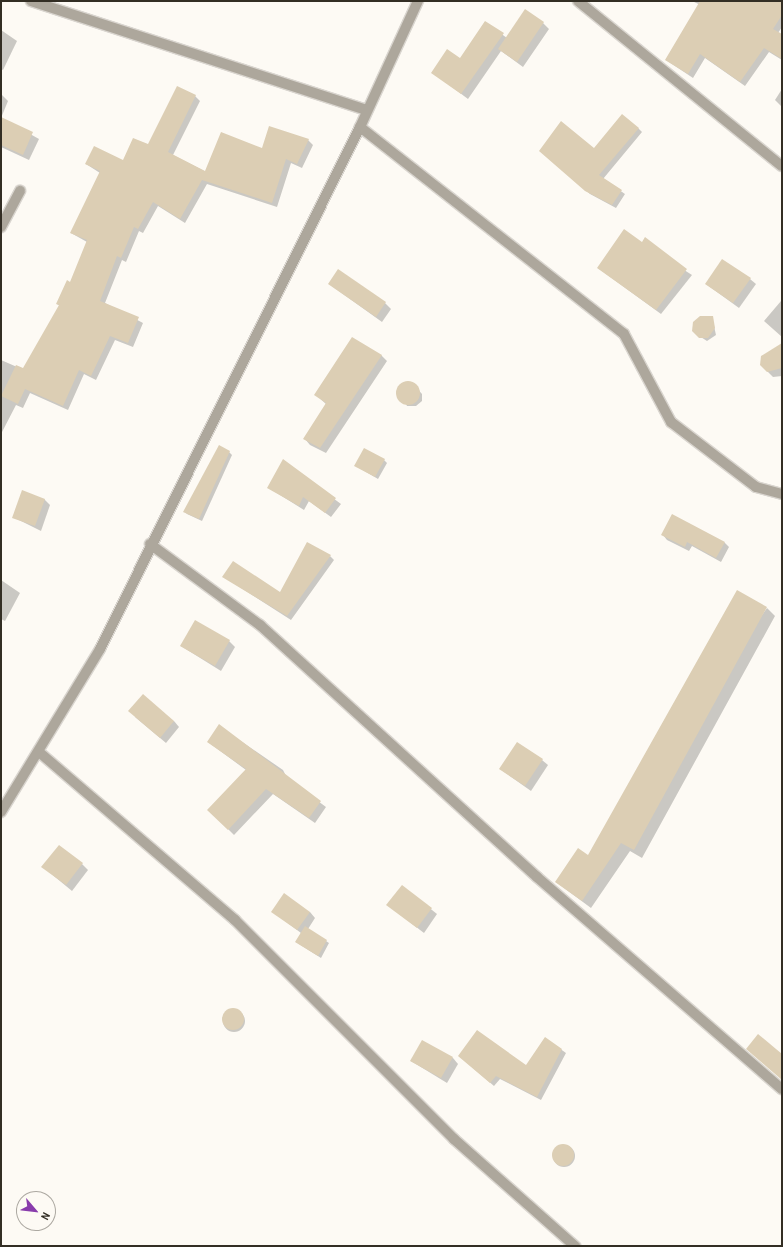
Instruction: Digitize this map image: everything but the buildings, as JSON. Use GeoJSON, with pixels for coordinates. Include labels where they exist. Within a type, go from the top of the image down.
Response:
{"type":"FeatureCollection","features":[{"type":"Feature","properties":{"kind":"street"},"geometry":{"type":"LineString","coordinates":[[31,1],[367,110]]}},
{"type":"Feature","properties":{"kind":"street"},"geometry":{"type":"LineString","coordinates":[[1,812],[39,752],[100,649],[150,544],[360,127],[418,1]]}},
{"type":"Feature","properties":{"kind":"street"},"geometry":{"type":"LineString","coordinates":[[578,1],[782,166]]}},
{"type":"Feature","properties":{"kind":"street"},"geometry":{"type":"LineString","coordinates":[[360,127],[624,334],[671,422],[756,487],[782,494]]}},
{"type":"Feature","properties":{"kind":"street"},"geometry":{"type":"LineString","coordinates":[[1,227],[20,191]]}},
{"type":"Feature","properties":{"kind":"street"},"geometry":{"type":"LineString","coordinates":[[150,544],[260,625],[537,877],[782,1089]]}},
{"type":"Feature","properties":{"kind":"street"},"geometry":{"type":"LineString","coordinates":[[39,752],[235,920],[454,1139],[575,1246]]}}]}
